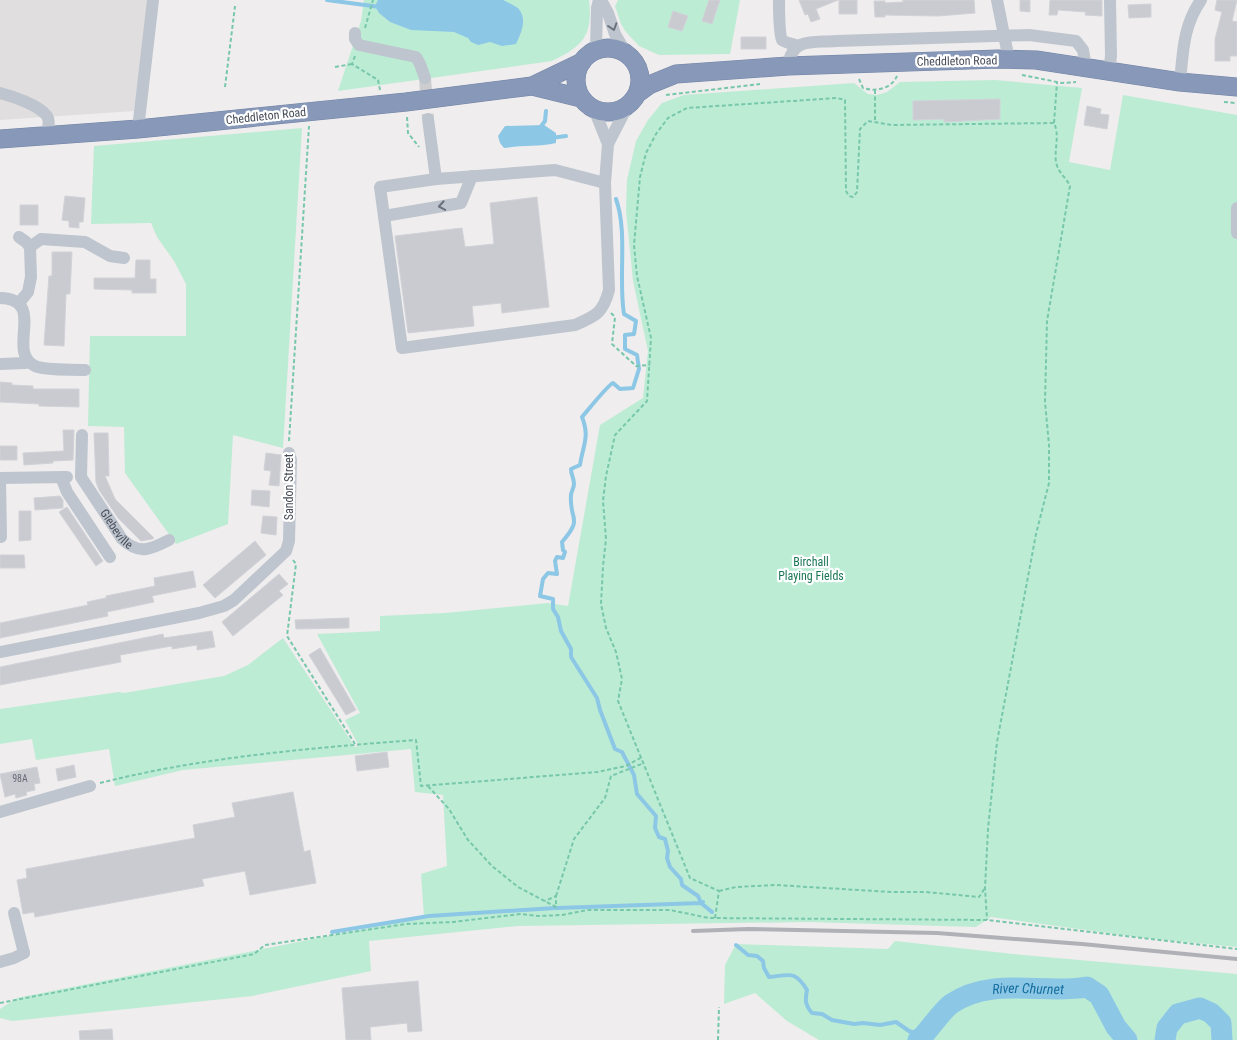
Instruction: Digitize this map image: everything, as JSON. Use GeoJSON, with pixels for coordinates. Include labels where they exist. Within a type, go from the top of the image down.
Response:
{"type":"FeatureCollection","features":[{"type":"Feature","properties":{"kind":"highway","name":"Cheddleton Road"},"geometry":{"type":"LineString","coordinates":[[0,139],[138,129],[382,105],[532,86],[582,62],[596,50],[611,48],[676,74]]}},
{"type":"Feature","properties":{"kind":"highway"},"geometry":{"type":"LineString","coordinates":[[630,57],[640,76],[633,99]]}},
{"type":"Feature","properties":{"kind":"highway","name":"Cheddleton Road"},"geometry":{"type":"LineString","coordinates":[[532,86],[588,104],[602,112],[614,112],[649,85],[676,74],[788,66],[1013,67],[1036,60],[1082,75],[1109,71],[1180,82],[1237,86]]}},
{"type":"Feature","properties":{"kind":"highway"},"geometry":{"type":"LineString","coordinates":[[582,62],[578,68],[577,87],[588,104]]}},
{"type":"Feature","properties":{"kind":"street"},"geometry":{"type":"LineString","coordinates":[[596,50],[597,8],[600,0]]}},
{"type":"Feature","properties":{"kind":"street"},"geometry":{"type":"LineString","coordinates":[[600,0],[608,12],[615,34],[630,57]]}},
{"type":"Feature","properties":{"kind":"street"},"geometry":{"type":"LineString","coordinates":[[779,0],[779,15],[781,19],[779,35],[782,40],[798,46]]}},
{"type":"Feature","properties":{"kind":"street"},"geometry":{"type":"LineString","coordinates":[[997,0],[1003,35],[1013,67]]}},
{"type":"Feature","properties":{"kind":"street"},"geometry":{"type":"LineString","coordinates":[[1109,71],[1111,56],[1110,0]]}},
{"type":"Feature","properties":{"kind":"street"},"geometry":{"type":"LineString","coordinates":[[1180,82],[1186,30],[1201,0]]}},
{"type":"Feature","properties":{"kind":"street"},"geometry":{"type":"LineString","coordinates":[[138,129],[153,4],[166,8]]}},
{"type":"Feature","properties":{"kind":"street"},"geometry":{"type":"LineString","coordinates":[[788,66],[792,50],[805,43],[1029,35],[1076,41],[1083,50],[1082,75]]}},
{"type":"Feature","properties":{"kind":"street"},"geometry":{"type":"LineString","coordinates":[[357,39],[416,57],[425,78]]}},
{"type":"Feature","properties":{"kind":"street"},"geometry":{"type":"LineString","coordinates":[[0,93],[16,97],[48,117],[49,124],[46,136]]}},
{"type":"Feature","properties":{"kind":"street"},"geometry":{"type":"LineString","coordinates":[[605,182],[555,170],[436,179],[380,187],[402,348],[575,324],[593,317],[605,306],[609,290],[605,182],[608,144],[633,99]]}},
{"type":"Feature","properties":{"kind":"street"},"geometry":{"type":"LineString","coordinates":[[588,104],[608,144]]}},
{"type":"Feature","properties":{"kind":"street"},"geometry":{"type":"LineString","coordinates":[[428,119],[436,179]]}},
{"type":"Feature","properties":{"kind":"street"},"geometry":{"type":"LineString","coordinates":[[384,216],[460,203],[472,176]]}},
{"type":"Feature","properties":{"kind":"street"},"geometry":{"type":"LineString","coordinates":[[1237,208],[1237,234]]}},
{"type":"Feature","properties":{"kind":"street"},"geometry":{"type":"LineString","coordinates":[[19,237],[30,247],[28,292],[19,303]]}},
{"type":"Feature","properties":{"kind":"street"},"geometry":{"type":"LineString","coordinates":[[30,247],[41,239],[84,242],[110,256],[124,258]]}},
{"type":"Feature","properties":{"kind":"street"},"geometry":{"type":"LineString","coordinates":[[0,298],[9,298],[22,306],[24,313],[24,351],[28,361],[40,368],[84,370]]}},
{"type":"Feature","properties":{"kind":"street"},"geometry":{"type":"LineString","coordinates":[[0,364],[25,363],[28,361]]}},
{"type":"Feature","properties":{"kind":"street"},"geometry":{"type":"LineString","coordinates":[[1,537],[0,478],[81,477],[82,435]]}},
{"type":"Feature","properties":{"kind":"street","name":"Sandon Street"},"geometry":{"type":"LineString","coordinates":[[286,551],[289,541],[291,460],[288,453]]}},
{"type":"Feature","properties":{"kind":"street","name":"Glebeville"},"geometry":{"type":"LineString","coordinates":[[61,477],[67,492],[110,557]]}},
{"type":"Feature","properties":{"kind":"street","name":"Glebeville"},"geometry":{"type":"LineString","coordinates":[[81,477],[122,539],[130,546],[147,550],[169,540]]}},
{"type":"Feature","properties":{"kind":"street"},"geometry":{"type":"LineString","coordinates":[[0,652],[198,613],[224,606],[234,600],[286,551]]}},
{"type":"Feature","properties":{"kind":"street"},"geometry":{"type":"LineString","coordinates":[[0,812],[90,786]]}},
{"type":"Feature","properties":{"kind":"street"},"geometry":{"type":"LineString","coordinates":[[14,913],[24,953]]}},
{"type":"Feature","properties":{"kind":"street"},"geometry":{"type":"LineString","coordinates":[[0,953],[24,953]]}},
{"type":"Feature","properties":{"kind":"street"},"geometry":{"type":"LineString","coordinates":[[0,962],[24,953]]}},
{"type":"Feature","properties":{"kind":"path"},"geometry":{"type":"LineString","coordinates":[[371,9],[373,2]]}},
{"type":"Feature","properties":{"kind":"path"},"geometry":{"type":"LineString","coordinates":[[225,87],[235,6]]}},
{"type":"Feature","properties":{"kind":"path"},"geometry":{"type":"LineString","coordinates":[[352,64],[357,39]]}},
{"type":"Feature","properties":{"kind":"path"},"geometry":{"type":"LineString","coordinates":[[335,67],[352,64],[378,80],[382,105]]}},
{"type":"Feature","properties":{"kind":"path"},"geometry":{"type":"LineString","coordinates":[[1013,67],[1056,82],[1082,75]]}},
{"type":"Feature","properties":{"kind":"path"},"geometry":{"type":"LineString","coordinates":[[857,74],[863,88],[874,90],[889,86],[895,81],[899,72]]}},
{"type":"Feature","properties":{"kind":"path"},"geometry":{"type":"LineString","coordinates":[[987,920],[984,888],[997,742],[1036,534],[1049,483],[1049,445],[1045,402],[1046,324],[1070,186],[1067,180],[1060,175],[1056,164],[1057,140],[1054,123],[1056,82]]}},
{"type":"Feature","properties":{"kind":"path"},"geometry":{"type":"LineString","coordinates":[[658,96],[769,83]]}},
{"type":"Feature","properties":{"kind":"path"},"geometry":{"type":"LineString","coordinates":[[874,90],[875,122]]}},
{"type":"Feature","properties":{"kind":"path"},"geometry":{"type":"LineString","coordinates":[[984,888],[979,897],[926,892],[891,892],[776,885],[736,887],[719,891],[690,878],[618,701],[622,679],[616,652],[606,628],[601,604],[606,539],[603,500],[615,435],[647,400],[651,338],[637,276],[634,245],[635,228],[640,177],[646,153],[656,134],[668,118],[687,108],[837,98],[845,100],[846,191],[849,196],[853,197],[857,192],[860,129],[868,121],[892,125],[1054,123]]}},
{"type":"Feature","properties":{"kind":"path"},"geometry":{"type":"LineString","coordinates":[[1220,101],[1237,103]]}},
{"type":"Feature","properties":{"kind":"path","name":"Sandon Street"},"geometry":{"type":"LineString","coordinates":[[288,453],[310,112]]}},
{"type":"Feature","properties":{"kind":"path"},"geometry":{"type":"LineString","coordinates":[[407,115],[408,133]]}},
{"type":"Feature","properties":{"kind":"path"},"geometry":{"type":"LineString","coordinates":[[605,306],[615,317],[612,344],[636,366],[650,365]]}},
{"type":"Feature","properties":{"kind":"path"},"geometry":{"type":"LineString","coordinates":[[286,551],[296,564],[288,636],[355,744]]}},
{"type":"Feature","properties":{"kind":"path"},"geometry":{"type":"LineString","coordinates":[[90,786],[182,764],[355,744],[416,740],[421,786],[597,772],[626,766],[642,757]]}},
{"type":"Feature","properties":{"kind":"path"},"geometry":{"type":"LineString","coordinates":[[428,786],[449,809],[468,840],[492,866],[518,887],[556,908],[556,896],[574,839],[605,798],[611,776],[644,762]]}},
{"type":"Feature","properties":{"kind":"path"},"geometry":{"type":"LineString","coordinates":[[715,918],[719,891]]}},
{"type":"Feature","properties":{"kind":"path"},"geometry":{"type":"LineString","coordinates":[[545,902],[556,896]]}},
{"type":"Feature","properties":{"kind":"path"},"geometry":{"type":"LineString","coordinates":[[0,1003],[254,954],[265,945],[406,924],[452,922],[521,914],[538,916],[562,915],[587,910],[670,910],[715,918],[987,920],[1237,950]]}},
{"type":"Feature","properties":{"kind":"path"},"geometry":{"type":"LineString","coordinates":[[718,1040],[719,1007]]}},
{"type":"Feature","properties":{"kind":"shaded area"},"geometry":{"type":"Polygon","coordinates":[[[0,0],[149,0],[134,111],[0,120],[0,0]]]}},
{"type":"Feature","properties":{"kind":"green space"},"geometry":{"type":"Polygon","coordinates":[[[364,0],[589,0],[590,12],[584,38],[563,56],[552,61],[338,91],[361,21],[364,0]]]}},
{"type":"Feature","properties":{"kind":"green space"},"geometry":{"type":"Polygon","coordinates":[[[618,0],[740,0],[730,54],[659,55],[639,46],[621,24],[615,6],[618,0]]]}},
{"type":"Feature","properties":{"kind":"green space","name":"Birchall Playing Fields"},"geometry":{"type":"Polygon","coordinates":[[[995,80],[1082,88],[1069,162],[1110,170],[1123,95],[1237,115],[1237,947],[1145,938],[991,917],[976,927],[809,922],[518,926],[369,941],[371,971],[252,996],[12,1021],[0,1018],[0,1009],[17,998],[424,917],[421,874],[447,866],[443,795],[415,792],[411,749],[183,770],[115,786],[109,749],[36,760],[32,739],[0,744],[0,709],[119,692],[124,693],[224,676],[248,665],[283,638],[355,747],[359,746],[345,720],[360,713],[317,634],[380,631],[380,616],[445,613],[548,603],[568,606],[600,425],[643,398],[648,351],[633,281],[626,211],[627,180],[636,141],[648,120],[662,103],[684,95],[854,83],[868,94],[877,95],[887,92],[900,82],[995,80]]]}},
{"type":"Feature","properties":{"kind":"green space"},"geometry":{"type":"Polygon","coordinates":[[[302,128],[283,448],[233,435],[228,524],[176,544],[125,473],[124,427],[88,426],[90,336],[186,336],[186,284],[174,261],[157,237],[151,223],[91,224],[94,146],[302,128]]]}},
{"type":"Feature","properties":{"kind":"green space"},"geometry":{"type":"Polygon","coordinates":[[[895,941],[1023,955],[1237,974],[1237,1040],[819,1040],[787,1021],[755,993],[724,1004],[725,965],[736,944],[888,949],[895,941]]]}},
{"type":"Feature","properties":{"kind":"water"},"geometry":{"type":"Polygon","coordinates":[[[378,0],[503,0],[518,8],[523,17],[523,26],[516,44],[502,46],[490,42],[478,45],[454,32],[411,30],[390,22],[379,13],[375,6],[378,0]]]}},
{"type":"Feature","properties":{"kind":"water"},"geometry":{"type":"Polygon","coordinates":[[[544,125],[556,133],[556,143],[504,148],[500,143],[498,136],[505,126],[544,125]]]}},
{"type":"Feature","properties":{"kind":"building"},"geometry":{"type":"Polygon","coordinates":[[[709,0],[720,0],[712,24],[702,21],[709,0]]]}},
{"type":"Feature","properties":{"kind":"building"},"geometry":{"type":"Polygon","coordinates":[[[799,0],[838,0],[816,9],[820,19],[811,22],[808,14],[805,15],[799,0]]]}},
{"type":"Feature","properties":{"kind":"building"},"geometry":{"type":"Polygon","coordinates":[[[839,0],[857,0],[857,14],[839,14],[839,0]]]}},
{"type":"Feature","properties":{"kind":"building"},"geometry":{"type":"Polygon","coordinates":[[[903,0],[974,0],[975,13],[938,16],[885,15],[885,17],[875,17],[874,1],[885,1],[885,3],[903,2],[903,0]]]}},
{"type":"Feature","properties":{"kind":"building"},"geometry":{"type":"Polygon","coordinates":[[[1020,0],[1030,0],[1030,12],[1020,11],[1020,0]]]}},
{"type":"Feature","properties":{"kind":"building"},"geometry":{"type":"Polygon","coordinates":[[[1050,0],[1102,0],[1102,16],[1085,15],[1086,12],[1058,10],[1057,15],[1049,15],[1050,0]]]}},
{"type":"Feature","properties":{"kind":"building"},"geometry":{"type":"Polygon","coordinates":[[[1217,0],[1237,0],[1232,21],[1237,22],[1237,56],[1230,56],[1230,61],[1215,61],[1215,39],[1222,12],[1215,10],[1217,0]]]}},
{"type":"Feature","properties":{"kind":"building"},"geometry":{"type":"Polygon","coordinates":[[[1151,4],[1151,17],[1129,18],[1128,5],[1151,4]]]}},
{"type":"Feature","properties":{"kind":"building"},"geometry":{"type":"Polygon","coordinates":[[[673,11],[688,16],[682,31],[668,27],[673,11]]]}},
{"type":"Feature","properties":{"kind":"building"},"geometry":{"type":"Polygon","coordinates":[[[741,37],[766,37],[766,49],[741,49],[741,37]]]}},
{"type":"Feature","properties":{"kind":"building"},"geometry":{"type":"Polygon","coordinates":[[[1000,99],[1000,119],[944,122],[944,119],[913,120],[913,101],[1000,99]]]}},
{"type":"Feature","properties":{"kind":"building"},"geometry":{"type":"Polygon","coordinates":[[[1087,106],[1101,109],[1100,114],[1109,115],[1107,129],[1084,125],[1087,106]]]}},
{"type":"Feature","properties":{"kind":"building"},"geometry":{"type":"Polygon","coordinates":[[[65,196],[85,198],[83,222],[79,222],[79,228],[69,227],[69,221],[62,220],[65,196]]]}},
{"type":"Feature","properties":{"kind":"building"},"geometry":{"type":"Polygon","coordinates":[[[537,197],[549,307],[502,313],[501,303],[472,306],[474,326],[408,333],[395,236],[462,228],[465,247],[494,244],[490,203],[537,197]]]}},
{"type":"Feature","properties":{"kind":"building"},"geometry":{"type":"Polygon","coordinates":[[[20,205],[38,205],[38,225],[20,225],[20,205]]]}},
{"type":"Feature","properties":{"kind":"building"},"geometry":{"type":"Polygon","coordinates":[[[52,252],[72,252],[70,294],[66,294],[64,346],[44,345],[49,276],[52,276],[52,252]]]}},
{"type":"Feature","properties":{"kind":"building"},"geometry":{"type":"Polygon","coordinates":[[[136,260],[150,260],[150,279],[156,279],[156,293],[132,293],[132,290],[94,289],[94,278],[135,278],[136,260]]]}},
{"type":"Feature","properties":{"kind":"building"},"geometry":{"type":"Polygon","coordinates":[[[0,382],[12,383],[12,385],[33,386],[33,389],[79,389],[79,407],[39,406],[39,404],[0,402],[0,382]]]}},
{"type":"Feature","properties":{"kind":"building"},"geometry":{"type":"Polygon","coordinates":[[[63,430],[74,430],[73,460],[24,465],[23,453],[64,451],[63,430]]]}},
{"type":"Feature","properties":{"kind":"building"},"geometry":{"type":"Polygon","coordinates":[[[94,433],[108,433],[109,476],[105,476],[115,499],[154,538],[141,541],[118,518],[99,490],[96,482],[94,433]]]}},
{"type":"Feature","properties":{"kind":"building"},"geometry":{"type":"Polygon","coordinates":[[[0,446],[17,446],[17,460],[0,460],[0,446]]]}},
{"type":"Feature","properties":{"kind":"building"},"geometry":{"type":"Polygon","coordinates":[[[266,453],[281,455],[279,486],[269,485],[271,471],[264,470],[266,453]]]}},
{"type":"Feature","properties":{"kind":"building"},"geometry":{"type":"Polygon","coordinates":[[[252,490],[270,491],[269,507],[251,505],[252,490]]]}},
{"type":"Feature","properties":{"kind":"building"},"geometry":{"type":"Polygon","coordinates":[[[60,496],[63,500],[63,508],[35,510],[34,498],[60,496]]]}},
{"type":"Feature","properties":{"kind":"building"},"geometry":{"type":"Polygon","coordinates":[[[67,507],[103,561],[96,566],[59,512],[67,507]]]}},
{"type":"Feature","properties":{"kind":"building"},"geometry":{"type":"Polygon","coordinates":[[[19,511],[31,511],[31,540],[19,541],[19,511]]]}},
{"type":"Feature","properties":{"kind":"building"},"geometry":{"type":"Polygon","coordinates":[[[263,516],[277,517],[276,535],[261,533],[263,516]]]}},
{"type":"Feature","properties":{"kind":"building"},"geometry":{"type":"Polygon","coordinates":[[[255,541],[266,555],[215,598],[203,585],[255,541]]]}},
{"type":"Feature","properties":{"kind":"building"},"geometry":{"type":"Polygon","coordinates":[[[0,555],[24,555],[25,568],[0,568],[0,555]]]}},
{"type":"Feature","properties":{"kind":"building"},"geometry":{"type":"Polygon","coordinates":[[[193,571],[196,587],[152,596],[154,602],[107,612],[108,616],[0,638],[0,623],[88,605],[87,602],[106,598],[106,596],[155,586],[154,578],[193,571]]]}},
{"type":"Feature","properties":{"kind":"building"},"geometry":{"type":"Polygon","coordinates":[[[279,574],[288,584],[279,591],[283,595],[233,636],[222,622],[279,574]]]}},
{"type":"Feature","properties":{"kind":"building"},"geometry":{"type":"Polygon","coordinates":[[[349,618],[349,628],[296,629],[295,620],[349,618]]]}},
{"type":"Feature","properties":{"kind":"building"},"geometry":{"type":"Polygon","coordinates":[[[212,631],[215,647],[197,650],[197,645],[172,649],[172,646],[120,655],[121,662],[0,685],[0,667],[163,634],[164,638],[212,631]]]}},
{"type":"Feature","properties":{"kind":"building"},"geometry":{"type":"Polygon","coordinates":[[[320,648],[356,710],[346,715],[309,655],[320,648]]]}},
{"type":"Feature","properties":{"kind":"building"},"geometry":{"type":"Polygon","coordinates":[[[387,752],[389,767],[357,771],[355,756],[387,752]]]}},
{"type":"Feature","properties":{"kind":"building"},"geometry":{"type":"Polygon","coordinates":[[[74,765],[76,777],[58,781],[56,769],[74,765]]]}},
{"type":"Feature","properties":{"kind":"building"},"geometry":{"type":"Polygon","coordinates":[[[37,767],[40,783],[34,784],[35,790],[26,792],[27,795],[16,798],[15,794],[5,797],[0,774],[37,767]]]}},
{"type":"Feature","properties":{"kind":"building"},"geometry":{"type":"Polygon","coordinates":[[[293,792],[304,852],[310,850],[316,883],[250,895],[245,871],[202,879],[204,886],[35,917],[34,912],[23,914],[17,880],[27,878],[26,869],[195,838],[193,825],[235,817],[232,803],[293,792]]]}},
{"type":"Feature","properties":{"kind":"building"},"geometry":{"type":"Polygon","coordinates":[[[418,981],[422,1031],[408,1032],[407,1023],[370,1027],[371,1040],[346,1040],[342,988],[418,981]]]}},
{"type":"Feature","properties":{"kind":"building"},"geometry":{"type":"Polygon","coordinates":[[[112,1029],[113,1040],[80,1040],[79,1031],[112,1029]]]}},
{"type":"Feature","properties":{"kind":"waterway"},"geometry":{"type":"LineString","coordinates":[[327,0],[380,7]]}},
{"type":"Feature","properties":{"kind":"waterway"},"geometry":{"type":"LineString","coordinates":[[539,129],[545,121],[546,111]]}},
{"type":"Feature","properties":{"kind":"waterway"},"geometry":{"type":"LineString","coordinates":[[551,138],[566,136]]}},
{"type":"Feature","properties":{"kind":"waterway"},"geometry":{"type":"LineString","coordinates":[[616,199],[620,212],[621,226],[622,300],[624,314],[636,321],[634,334],[625,335],[625,349],[637,355],[639,369],[633,388],[620,389],[613,383],[582,417],[586,436],[580,465],[571,469],[574,484],[571,494],[574,523],[569,534],[562,542],[565,552],[563,558],[557,557],[555,561],[557,574],[548,573],[543,579],[540,596],[553,599],[553,609],[558,617],[561,631],[571,649],[571,657],[597,698],[615,749],[622,752],[634,775],[637,794],[656,816],[655,828],[659,837],[665,839],[670,867],[681,879],[682,885],[698,896],[701,903],[712,912]]}},
{"type":"Feature","properties":{"kind":"waterway"},"geometry":{"type":"LineString","coordinates":[[557,908],[703,902]]}},
{"type":"Feature","properties":{"kind":"waterway"},"geometry":{"type":"LineString","coordinates":[[332,932],[429,916],[555,908]]}},
{"type":"Feature","properties":{"kind":"waterway"},"geometry":{"type":"LineString","coordinates":[[736,945],[748,955],[757,956],[763,961],[764,968],[769,977],[791,975],[799,979],[807,990],[806,1002],[812,1013],[822,1014],[832,1020],[854,1024],[880,1025],[896,1022],[909,1031],[923,1036]]}},
{"type":"Feature","properties":{"kind":"waterway","name":"River Churnet"},"geometry":{"type":"LineString","coordinates":[[918,1040],[951,1004],[967,996],[1001,988],[1070,989],[1087,987],[1099,995],[1116,1027],[1127,1040]]}},
{"type":"Feature","properties":{"kind":"waterway","name":"River Churnet"},"geometry":{"type":"LineString","coordinates":[[1165,1040],[1167,1028],[1178,1014],[1200,1008],[1211,1013],[1221,1023],[1222,1040]]}},
{"type":"Feature","properties":{"kind":"tunnel"},"geometry":{"type":"LineString","coordinates":[[425,78],[428,119]]}},
{"type":"Feature","properties":{"kind":"railway"},"geometry":{"type":"LineString","coordinates":[[693,931],[748,929],[937,933],[1082,944],[1237,959]]}}]}
